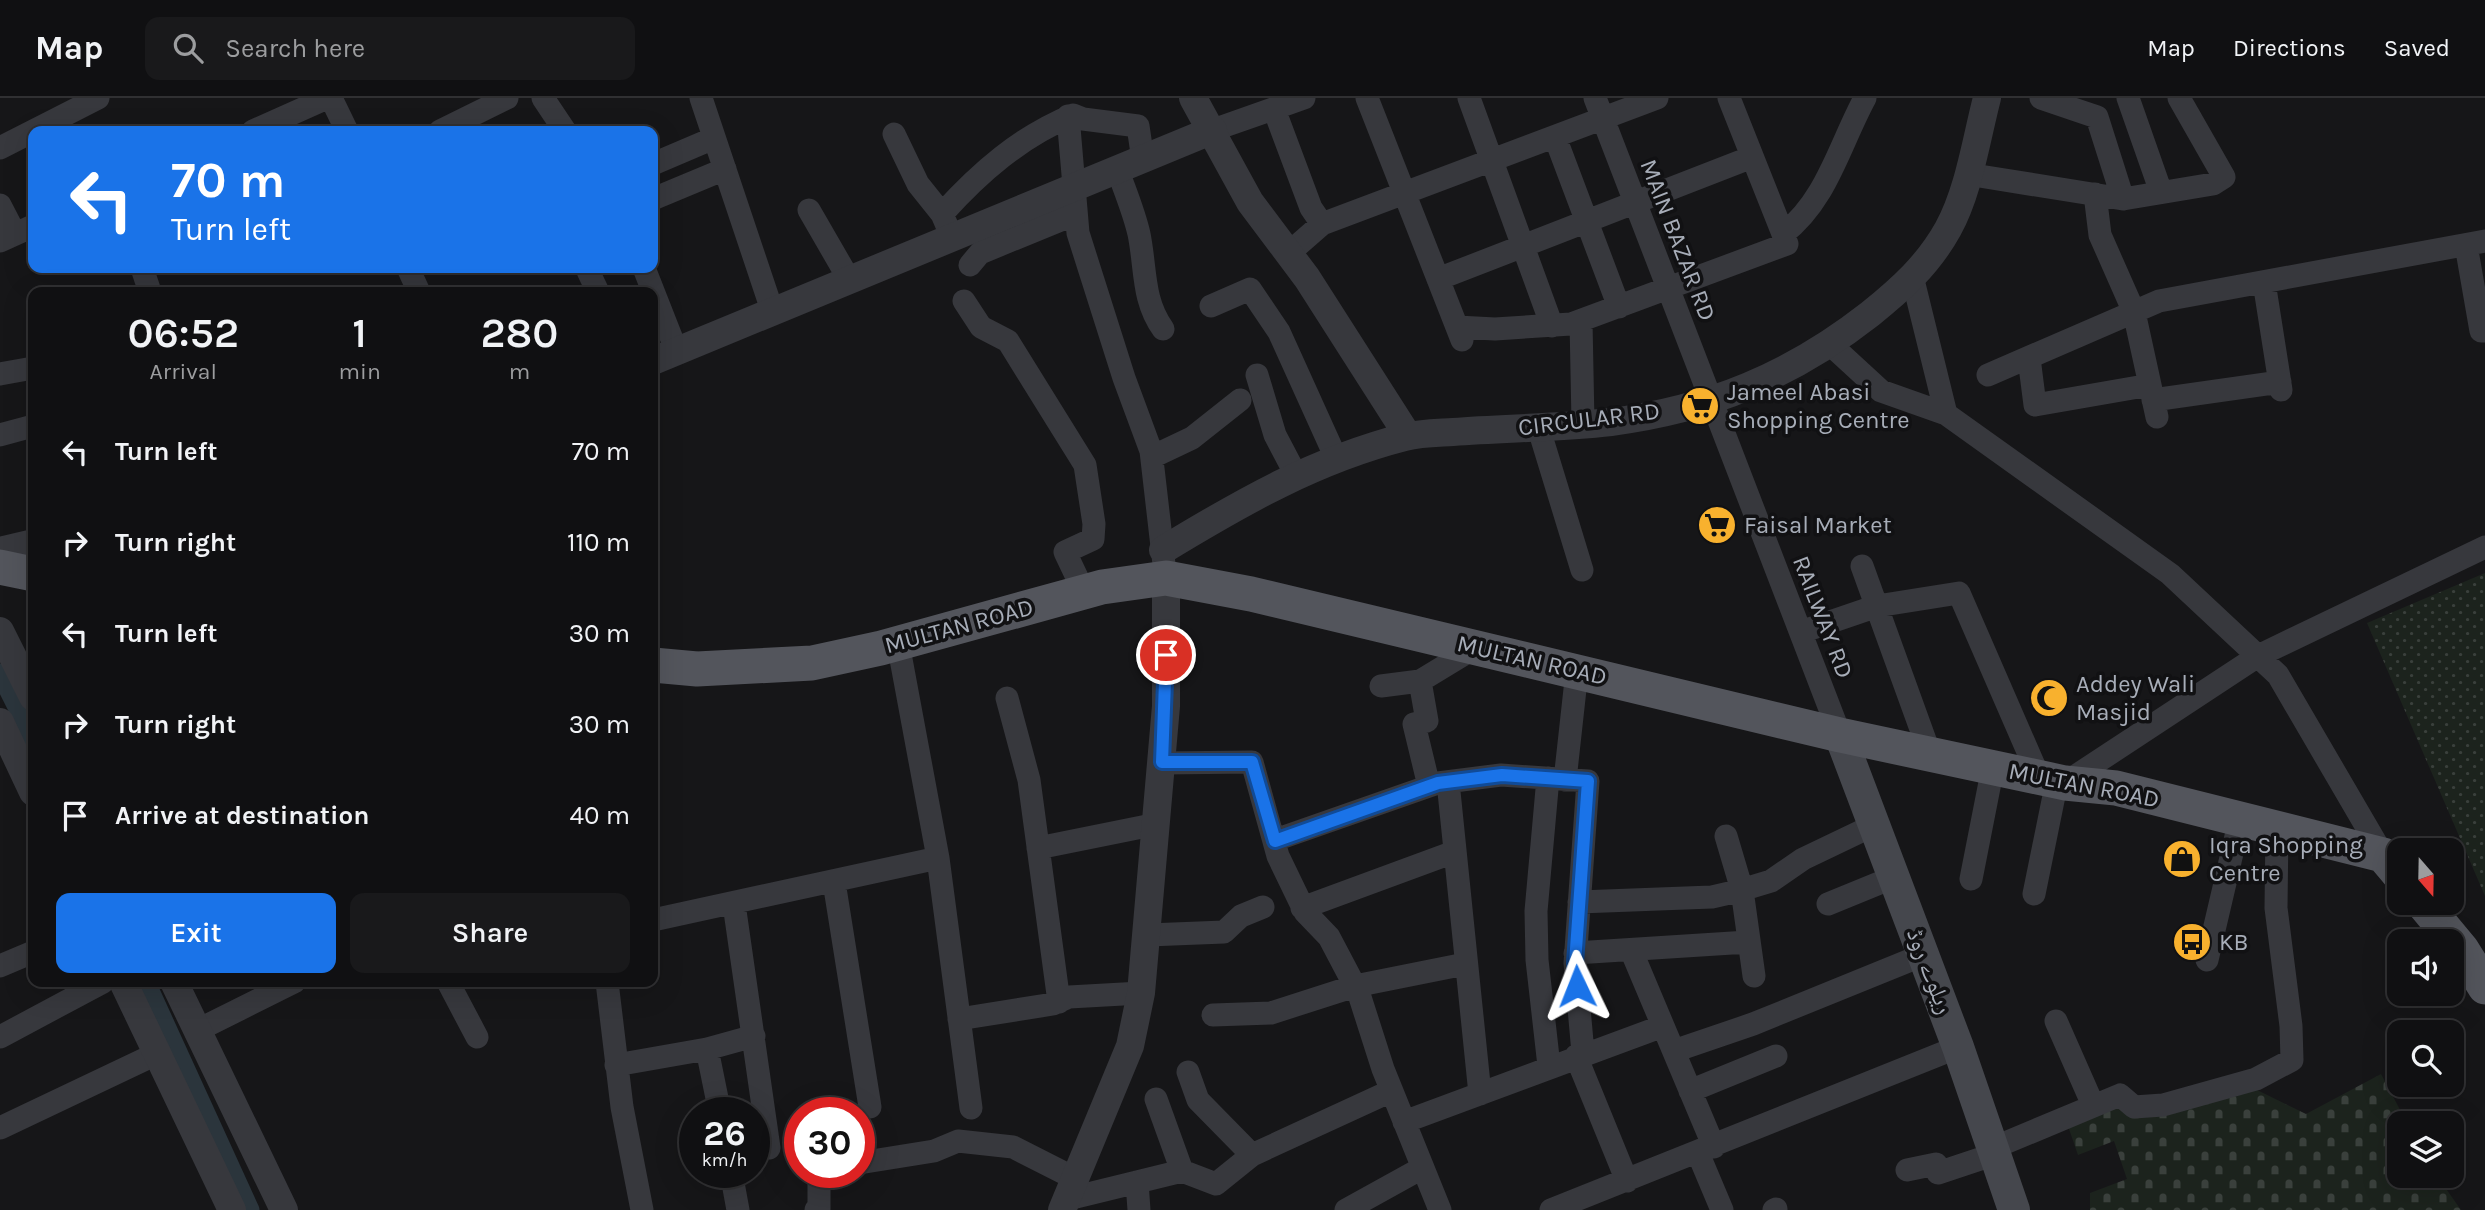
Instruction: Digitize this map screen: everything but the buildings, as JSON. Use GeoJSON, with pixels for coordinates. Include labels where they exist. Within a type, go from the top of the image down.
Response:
{"type":"FeatureCollection","features":[{"type":"Feature","properties":{"kind":"main road","name":"MULTAN ROAD"},"geometry":{"type":"LineString","coordinates":[[658,665],[697,669],[812,663],[898,643],[1084,592],[1164,564],[1251,594],[1840,735],[2054,780],[2116,788],[2277,828],[2387,863]]}},
{"type":"Feature","properties":{"kind":"main road"},"geometry":{"type":"LineString","coordinates":[[0,568],[28,573]]}},
{"type":"Feature","properties":{"kind":"main road","name":"ریلوے روڈ"},"geometry":{"type":"LineString","coordinates":[[1840,735],[1958,1047],[2014,1210]]}},
{"type":"Feature","properties":{"kind":"main road"},"geometry":{"type":"LineString","coordinates":[[2433,915],[2462,950],[2485,987]]}},
{"type":"Feature","properties":{"kind":"street"},"geometry":{"type":"LineString","coordinates":[[43,126],[98,98]]}},
{"type":"Feature","properties":{"kind":"street"},"geometry":{"type":"LineString","coordinates":[[265,126],[329,98],[344,126]]}},
{"type":"Feature","properties":{"kind":"street"},"geometry":{"type":"LineString","coordinates":[[456,126],[506,98]]}},
{"type":"Feature","properties":{"kind":"street"},"geometry":{"type":"LineString","coordinates":[[543,98],[562,126]]}},
{"type":"Feature","properties":{"kind":"street"},"geometry":{"type":"LineString","coordinates":[[701,98],[773,313]]}},
{"type":"Feature","properties":{"kind":"street"},"geometry":{"type":"LineString","coordinates":[[1193,98],[1195,107],[1213,130],[1250,202],[1289,253],[1408,436]]}},
{"type":"Feature","properties":{"kind":"street"},"geometry":{"type":"LineString","coordinates":[[970,265],[980,253],[1074,202],[1130,165],[1213,130],[1304,98]]}},
{"type":"Feature","properties":{"kind":"street"},"geometry":{"type":"LineString","coordinates":[[1367,98],[1460,335],[1581,321],[1787,244],[1729,98]]}},
{"type":"Feature","properties":{"kind":"street"},"geometry":{"type":"LineString","coordinates":[[1469,98],[1552,326]]}},
{"type":"Feature","properties":{"kind":"street"},"geometry":{"type":"LineString","coordinates":[[1289,253],[1322,224],[1555,137],[1599,108],[1657,98]]}},
{"type":"Feature","properties":{"kind":"street"},"geometry":{"type":"LineString","coordinates":[[1783,234],[1800,221],[1814,203],[1865,98]]}},
{"type":"Feature","properties":{"kind":"street","name":"CIRCULAR RD"},"geometry":{"type":"LineString","coordinates":[[1164,564],[1260,491],[1336,457],[1408,436],[1611,422],[1712,401],[1768,379],[1831,345],[1913,279],[1949,227],[1987,98]]}},
{"type":"Feature","properties":{"kind":"street"},"geometry":{"type":"LineString","coordinates":[[2041,98],[2098,117],[2123,199]]}},
{"type":"Feature","properties":{"kind":"street"},"geometry":{"type":"LineString","coordinates":[[2128,98],[2161,192]]}},
{"type":"Feature","properties":{"kind":"street"},"geometry":{"type":"LineString","coordinates":[[1966,174],[2123,199],[2213,184],[2224,177],[2179,98]]}},
{"type":"Feature","properties":{"kind":"street","name":"MAIN BAZAR RD"},"geometry":{"type":"LineString","coordinates":[[1599,108],[1712,401]]}},
{"type":"Feature","properties":{"kind":"street"},"geometry":{"type":"LineString","coordinates":[[1273,109],[1311,208],[1322,224]]}},
{"type":"Feature","properties":{"kind":"street"},"geometry":{"type":"LineString","coordinates":[[1072,110],[1083,119],[1138,126],[1130,165],[1145,293],[1152,314],[1163,329]]}},
{"type":"Feature","properties":{"kind":"street"},"geometry":{"type":"LineString","coordinates":[[1069,1196],[1130,1046],[1141,993],[1166,706],[1164,564],[1152,457],[1078,233],[1074,202],[1072,110]]}},
{"type":"Feature","properties":{"kind":"street"},"geometry":{"type":"LineString","coordinates":[[948,226],[974,178],[1022,141],[1072,110]]}},
{"type":"Feature","properties":{"kind":"street"},"geometry":{"type":"LineString","coordinates":[[0,148],[28,134]]}},
{"type":"Feature","properties":{"kind":"street"},"geometry":{"type":"LineString","coordinates":[[894,134],[918,184],[948,226]]}},
{"type":"Feature","properties":{"kind":"street"},"geometry":{"type":"LineString","coordinates":[[1555,137],[1619,307]]}},
{"type":"Feature","properties":{"kind":"street"},"geometry":{"type":"LineString","coordinates":[[658,162],[715,138]]}},
{"type":"Feature","properties":{"kind":"street"},"geometry":{"type":"LineString","coordinates":[[1438,279],[1752,157]]}},
{"type":"Feature","properties":{"kind":"street"},"geometry":{"type":"LineString","coordinates":[[658,196],[725,169]]}},
{"type":"Feature","properties":{"kind":"street"},"geometry":{"type":"LineString","coordinates":[[2095,194],[2100,235],[2134,312],[2153,401]]}},
{"type":"Feature","properties":{"kind":"street"},"geometry":{"type":"LineString","coordinates":[[658,327],[665,356],[850,281],[948,226],[1074,202]]}},
{"type":"Feature","properties":{"kind":"street"},"geometry":{"type":"LineString","coordinates":[[0,205],[16,234]]}},
{"type":"Feature","properties":{"kind":"street"},"geometry":{"type":"LineString","coordinates":[[809,210],[850,281]]}},
{"type":"Feature","properties":{"kind":"street"},"geometry":{"type":"LineString","coordinates":[[1988,375],[2159,301],[2476,243],[2481,331],[2485,331]]}},
{"type":"Feature","properties":{"kind":"street"},"geometry":{"type":"LineString","coordinates":[[1913,279],[1946,414]]}},
{"type":"Feature","properties":{"kind":"street"},"geometry":{"type":"LineString","coordinates":[[2029,358],[2035,405],[2153,401],[2280,386],[2264,282]]}},
{"type":"Feature","properties":{"kind":"street"},"geometry":{"type":"LineString","coordinates":[[1212,306],[1250,289],[1279,332],[1336,457]]}},
{"type":"Feature","properties":{"kind":"street"},"geometry":{"type":"LineString","coordinates":[[964,301],[981,327],[1008,341],[1085,465],[1094,524],[1093,539],[1065,552],[1084,592]]}},
{"type":"Feature","properties":{"kind":"street"},"geometry":{"type":"LineString","coordinates":[[1581,321],[1583,424]]}},
{"type":"Feature","properties":{"kind":"street"},"geometry":{"type":"LineString","coordinates":[[1831,345],[1881,391],[1946,414],[2170,574],[2278,675],[2387,857]]}},
{"type":"Feature","properties":{"kind":"street"},"geometry":{"type":"LineString","coordinates":[[0,374],[28,369]]}},
{"type":"Feature","properties":{"kind":"street"},"geometry":{"type":"LineString","coordinates":[[1257,375],[1275,435],[1296,475]]}},
{"type":"Feature","properties":{"kind":"street"},"geometry":{"type":"LineString","coordinates":[[1152,457],[1192,438],[1240,400]]}},
{"type":"Feature","properties":{"kind":"street","name":"RAILWAY RD"},"geometry":{"type":"LineString","coordinates":[[1712,401],[1840,735]]}},
{"type":"Feature","properties":{"kind":"street"},"geometry":{"type":"LineString","coordinates":[[1538,426],[1582,570]]}},
{"type":"Feature","properties":{"kind":"street"},"geometry":{"type":"LineString","coordinates":[[0,435],[28,427]]}},
{"type":"Feature","properties":{"kind":"street"},"geometry":{"type":"LineString","coordinates":[[0,551],[28,544]]}},
{"type":"Feature","properties":{"kind":"street"},"geometry":{"type":"LineString","coordinates":[[2054,780],[2258,656],[2485,547]]}},
{"type":"Feature","properties":{"kind":"street"},"geometry":{"type":"LineString","coordinates":[[1862,566],[1930,754]]}},
{"type":"Feature","properties":{"kind":"street"},"geometry":{"type":"LineString","coordinates":[[1801,632],[1877,606],[1959,593],[2054,780],[2034,894]]}},
{"type":"Feature","properties":{"kind":"street"},"geometry":{"type":"LineString","coordinates":[[0,631],[28,687]]}},
{"type":"Feature","properties":{"kind":"street"},"geometry":{"type":"LineString","coordinates":[[898,643],[938,858],[971,1108]]}},
{"type":"Feature","properties":{"kind":"street"},"geometry":{"type":"LineString","coordinates":[[1381,687],[1420,681],[1476,647]]}},
{"type":"Feature","properties":{"kind":"street"},"geometry":{"type":"LineString","coordinates":[[1549,1066],[1537,960],[1535,911],[1577,671]]}},
{"type":"Feature","properties":{"kind":"street"},"geometry":{"type":"LineString","coordinates":[[1420,681],[1427,721],[1414,724],[1439,784],[1454,852],[1480,1094]]}},
{"type":"Feature","properties":{"kind":"street"},"geometry":{"type":"LineString","coordinates":[[1007,698],[1029,780],[1059,1002]]}},
{"type":"Feature","properties":{"kind":"street"},"geometry":{"type":"LineString","coordinates":[[0,722],[28,781]]}},
{"type":"Feature","properties":{"kind":"street"},"geometry":{"type":"LineString","coordinates":[[1162,762],[1252,762],[1278,856],[1302,908],[1329,937],[1355,986],[1391,1091],[1440,1210]]}},
{"type":"Feature","properties":{"kind":"street"},"geometry":{"type":"LineString","coordinates":[[1971,879],[1993,767]]}},
{"type":"Feature","properties":{"kind":"street"},"geometry":{"type":"LineString","coordinates":[[1275,841],[1439,784],[1502,775],[1588,781],[1575,953],[1579,1055],[1627,1181]]}},
{"type":"Feature","properties":{"kind":"street"},"geometry":{"type":"LineString","coordinates":[[2207,961],[2240,819]]}},
{"type":"Feature","properties":{"kind":"street"},"geometry":{"type":"LineString","coordinates":[[1038,848],[1157,824]]}},
{"type":"Feature","properties":{"kind":"street"},"geometry":{"type":"LineString","coordinates":[[1579,902],[1712,897],[1742,890],[1771,881],[1803,859],[1874,825]]}},
{"type":"Feature","properties":{"kind":"street"},"geometry":{"type":"LineString","coordinates":[[1907,1170],[1936,1164],[1938,1173],[2120,1095],[2134,1107],[2163,1105],[2256,1079],[2292,1060],[2291,1026],[2276,908],[2277,828]]}},
{"type":"Feature","properties":{"kind":"street"},"geometry":{"type":"LineString","coordinates":[[1726,836],[1742,890],[1754,976]]}},
{"type":"Feature","properties":{"kind":"street"},"geometry":{"type":"LineString","coordinates":[[1302,908],[1454,852]]}},
{"type":"Feature","properties":{"kind":"street"},"geometry":{"type":"LineString","coordinates":[[658,919],[938,858]]}},
{"type":"Feature","properties":{"kind":"street"},"geometry":{"type":"LineString","coordinates":[[1828,904],[1894,877]]}},
{"type":"Feature","properties":{"kind":"street"},"geometry":{"type":"LineString","coordinates":[[834,881],[868,1097]]}},
{"type":"Feature","properties":{"kind":"street"},"geometry":{"type":"LineString","coordinates":[[734,904],[762,1097]]}},
{"type":"Feature","properties":{"kind":"street"},"geometry":{"type":"LineString","coordinates":[[1148,935],[1224,932],[1241,916],[1264,906]]}},
{"type":"Feature","properties":{"kind":"street"},"geometry":{"type":"LineString","coordinates":[[1575,953],[1748,942]]}},
{"type":"Feature","properties":{"kind":"street"},"geometry":{"type":"LineString","coordinates":[[1631,950],[1690,1091],[1722,1210]]}},
{"type":"Feature","properties":{"kind":"street"},"geometry":{"type":"LineString","coordinates":[[0,966],[28,954]]}},
{"type":"Feature","properties":{"kind":"street"},"geometry":{"type":"LineString","coordinates":[[1674,1051],[1754,1024],[1923,955]]}},
{"type":"Feature","properties":{"kind":"street"},"geometry":{"type":"LineString","coordinates":[[1213,1015],[1271,1013],[1355,986],[1465,964]]}},
{"type":"Feature","properties":{"kind":"street"},"geometry":{"type":"LineString","coordinates":[[0,1037],[94,987]]}},
{"type":"Feature","properties":{"kind":"street"},"geometry":{"type":"LineString","coordinates":[[125,987],[232,1210]]}},
{"type":"Feature","properties":{"kind":"street"},"geometry":{"type":"LineString","coordinates":[[176,987],[284,1210]]}},
{"type":"Feature","properties":{"kind":"street"},"geometry":{"type":"LineString","coordinates":[[198,1030],[284,987]]}},
{"type":"Feature","properties":{"kind":"street"},"geometry":{"type":"LineString","coordinates":[[450,987],[477,1037]]}},
{"type":"Feature","properties":{"kind":"street"},"geometry":{"type":"LineString","coordinates":[[608,987],[616,1065],[642,1210]]}},
{"type":"Feature","properties":{"kind":"street"},"geometry":{"type":"LineString","coordinates":[[959,1019],[1059,1002],[1069,997],[1141,993]]}},
{"type":"Feature","properties":{"kind":"street"},"geometry":{"type":"LineString","coordinates":[[2056,1021],[2093,1105]]}},
{"type":"Feature","properties":{"kind":"street"},"geometry":{"type":"LineString","coordinates":[[1404,1122],[1549,1066],[1663,1026]]}},
{"type":"Feature","properties":{"kind":"street"},"geometry":{"type":"LineString","coordinates":[[616,1065],[707,1049],[754,1036]]}},
{"type":"Feature","properties":{"kind":"street"},"geometry":{"type":"LineString","coordinates":[[1551,1210],[1578,1204],[1627,1181],[1958,1047]]}},
{"type":"Feature","properties":{"kind":"street"},"geometry":{"type":"LineString","coordinates":[[707,1049],[716,1097]]}},
{"type":"Feature","properties":{"kind":"street"},"geometry":{"type":"LineString","coordinates":[[4,1118],[158,1053]]}},
{"type":"Feature","properties":{"kind":"street"},"geometry":{"type":"LineString","coordinates":[[1690,1091],[1776,1056]]}},
{"type":"Feature","properties":{"kind":"street"},"geometry":{"type":"LineString","coordinates":[[1188,1072],[1198,1100],[1252,1155]]}},
{"type":"Feature","properties":{"kind":"street"},"geometry":{"type":"LineString","coordinates":[[1069,1196],[1182,1171],[1216,1184],[1252,1155],[1391,1091]]}},
{"type":"Feature","properties":{"kind":"street"},"geometry":{"type":"LineString","coordinates":[[1156,1099],[1182,1171]]}},
{"type":"Feature","properties":{"kind":"street"},"geometry":{"type":"LineString","coordinates":[[875,1160],[934,1151],[958,1141],[1013,1147],[1069,1196]]}},
{"type":"Feature","properties":{"kind":"street"},"geometry":{"type":"LineString","coordinates":[[1346,1210],[1422,1168]]}},
{"type":"Feature","properties":{"kind":"street"},"geometry":{"type":"LineString","coordinates":[[1137,1182],[1139,1210]]}},
{"type":"Feature","properties":{"kind":"street"},"geometry":{"type":"LineString","coordinates":[[734,1188],[738,1210]]}},
{"type":"Feature","properties":{"kind":"street"},"geometry":{"type":"LineString","coordinates":[[816,1210],[820,1209],[819,1188]]}},
{"type":"Feature","properties":{"kind":"green space"},"geometry":{"type":"Polygon","coordinates":[[[2485,573],[2485,896],[2464,847],[2464,838],[2460,838],[2367,623],[2485,573]]]}},
{"type":"Feature","properties":{"kind":"green space"},"geometry":{"type":"Polygon","coordinates":[[[2381,1074],[2387,1085],[2387,1097],[2393,1097],[2401,1111],[2387,1111],[2387,1188],[2445,1188],[2461,1210],[2090,1210],[2090,1193],[2127,1179],[2114,1141],[2078,1155],[2067,1123],[2115,1104],[2255,1089],[2306,1114],[2381,1074]]]}},
{"type":"Feature","properties":{"kind":"waterway"},"geometry":{"type":"LineString","coordinates":[[0,673],[28,729]]}},
{"type":"Feature","properties":{"kind":"waterway"},"geometry":{"type":"LineString","coordinates":[[148,987],[250,1210]]}},
{"type":"Feature","properties":{"kind":"place","name":"Jameel Abasi Shopping Centre"},"geometry":{"type":"Point","coordinates":[1700,406]}},
{"type":"Feature","properties":{"kind":"place","name":"Faisal Market"},"geometry":{"type":"Point","coordinates":[1717,525]}},
{"type":"Feature","properties":{"kind":"place","name":"Addey Wali Masjid"},"geometry":{"type":"Point","coordinates":[2049,698]}},
{"type":"Feature","properties":{"kind":"place","name":"Iqra Shopping Centre"},"geometry":{"type":"Point","coordinates":[2182,859]}},
{"type":"Feature","properties":{"kind":"place","name":"KB"},"geometry":{"type":"Point","coordinates":[2192,942]}},
{"type":"Feature","properties":{"kind":"route"},"geometry":{"type":"LineString","coordinates":[[1166,655],[1162,762],[1252,762],[1275,841],[1438,783],[1502,775],[1588,781],[1575,963],[1577,986]]}}]}
